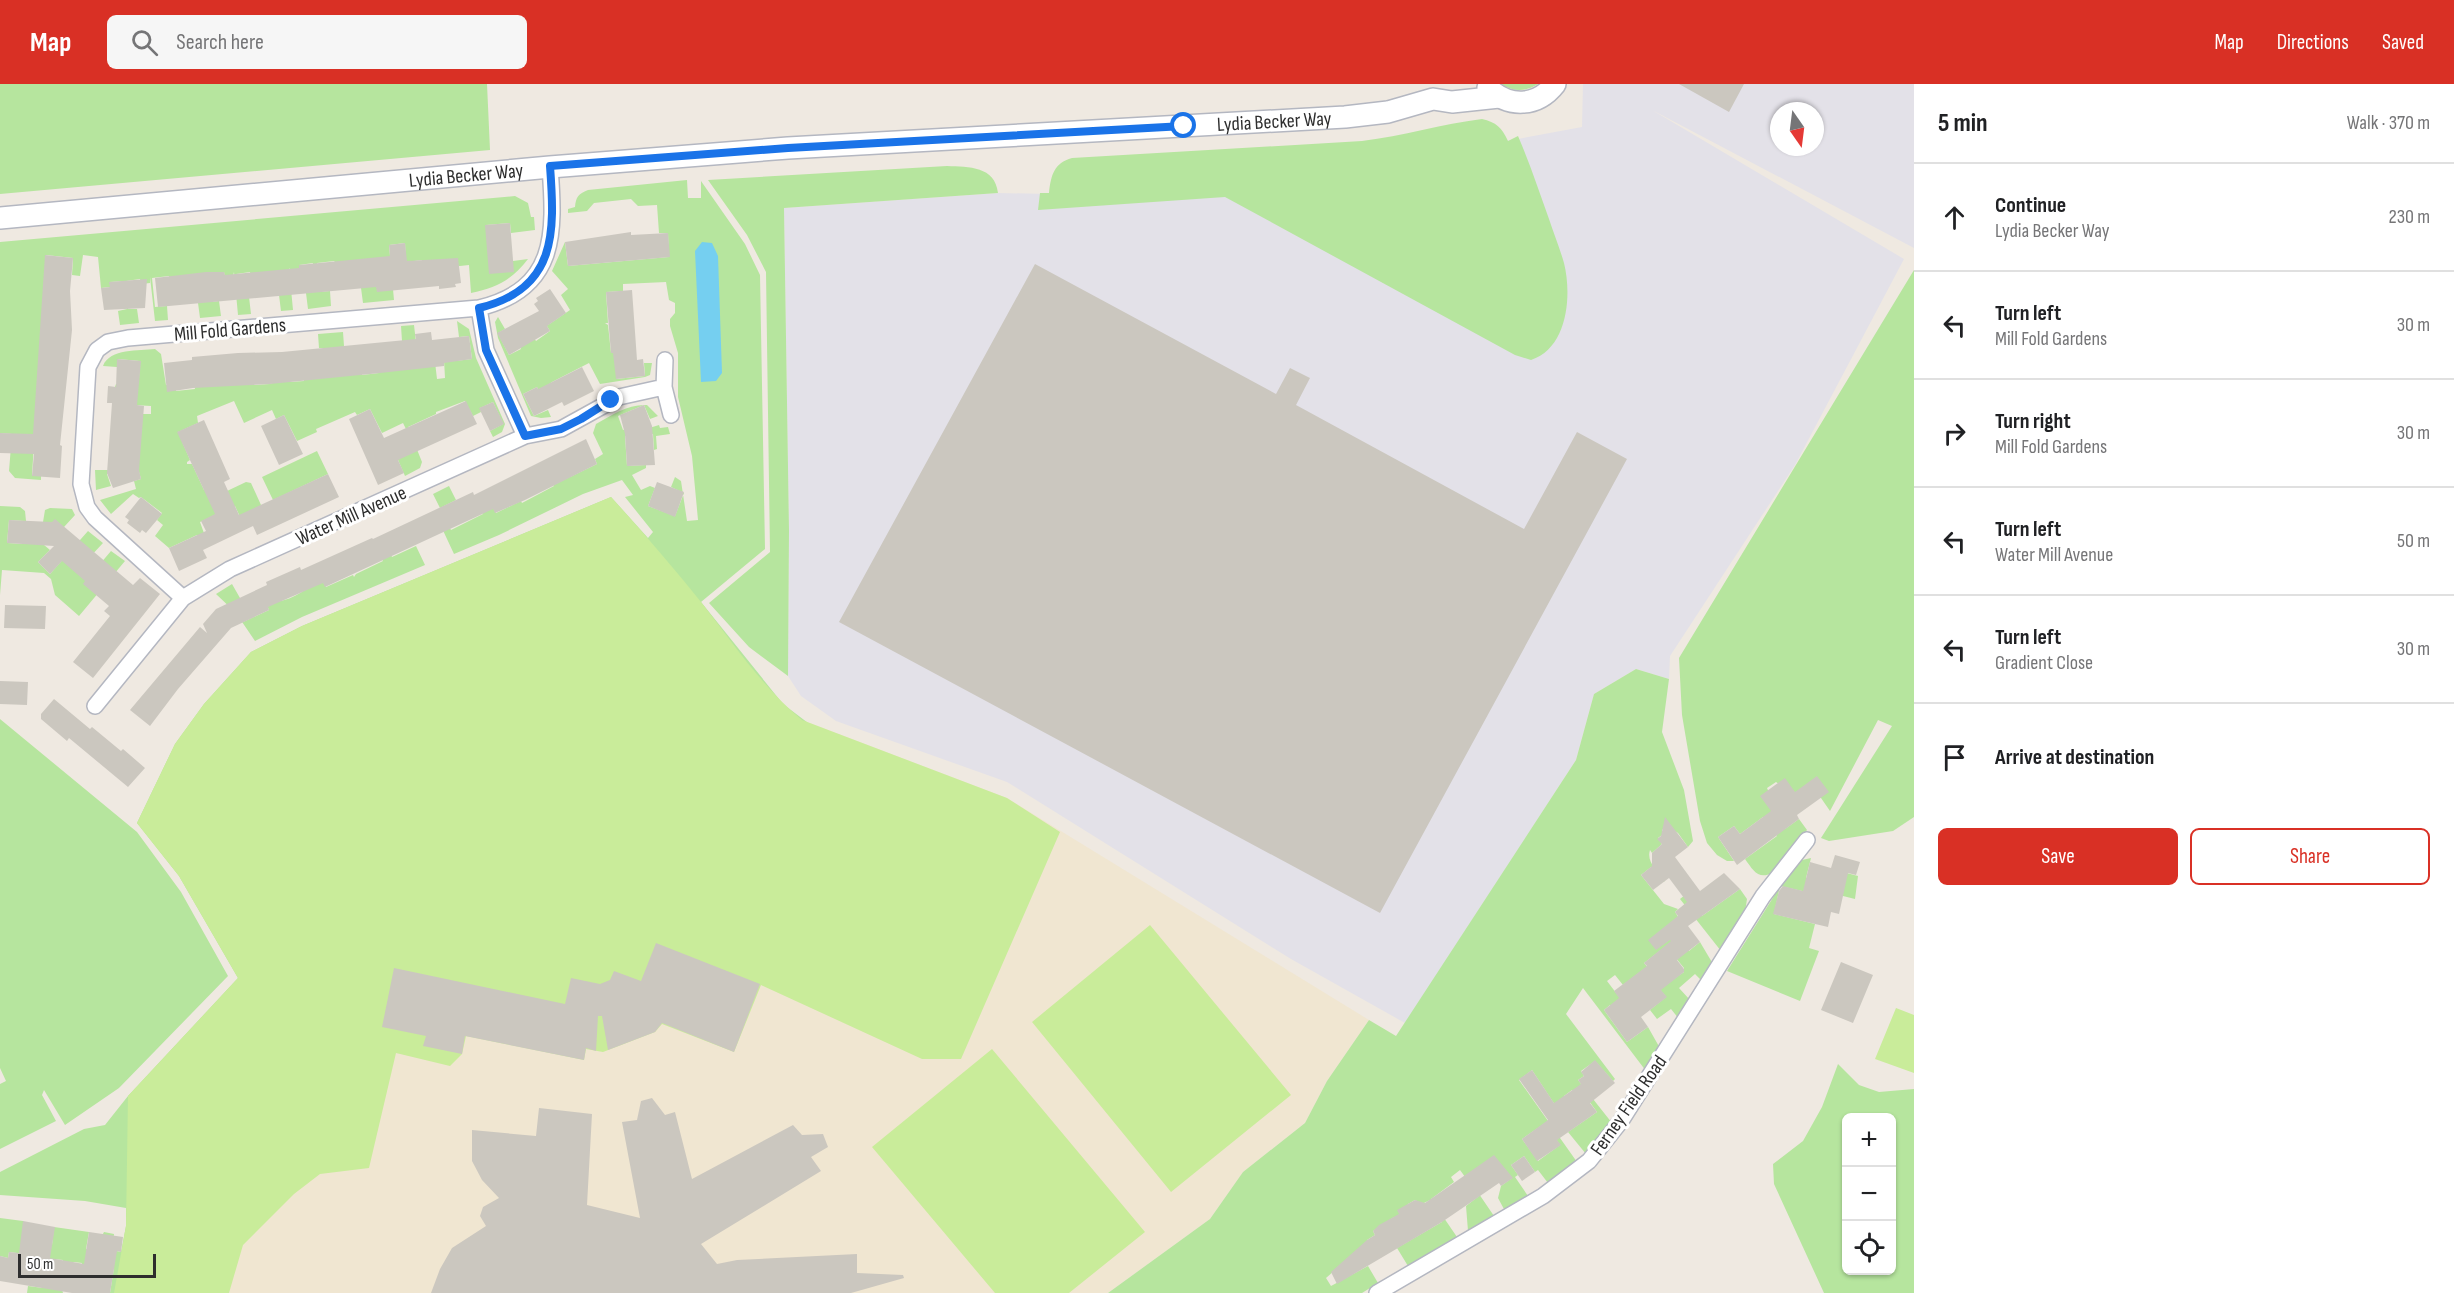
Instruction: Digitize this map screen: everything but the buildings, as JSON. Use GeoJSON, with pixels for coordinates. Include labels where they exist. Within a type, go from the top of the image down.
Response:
{"type":"FeatureCollection","features":[{"type":"Feature","properties":{"kind":"street","name":"Lydia Becker Way"},"geometry":{"type":"LineString","coordinates":[[0,218],[550,166],[788,148],[1345,117],[1388,111],[1440,91],[1452,102],[1492,91],[1510,102],[1533,101],[1545,95],[1555,84]]}},
{"type":"Feature","properties":{"kind":"street","name":"Mill Fold Gardens"},"geometry":{"type":"LineString","coordinates":[[183,598],[101,524],[87,507],[81,484],[86,384],[88,367],[97,350],[108,342],[128,338],[479,308],[491,305],[519,292],[535,276],[546,259],[552,237],[553,207],[550,166]]}},
{"type":"Feature","properties":{"kind":"street"},"geometry":{"type":"LineString","coordinates":[[479,308],[486,350],[525,436]]}},
{"type":"Feature","properties":{"kind":"street"},"geometry":{"type":"LineString","coordinates":[[665,360],[663,387],[671,415]]}},
{"type":"Feature","properties":{"kind":"street","name":"Water Mill Avenue"},"geometry":{"type":"LineString","coordinates":[[95,706],[183,598],[230,569],[525,436],[561,429],[619,396],[663,387]]}},
{"type":"Feature","properties":{"kind":"street","name":"Ferney Field Road"},"geometry":{"type":"LineString","coordinates":[[1377,1293],[1535,1201],[1589,1161],[1620,1121],[1763,896],[1807,840]]}},
{"type":"Feature","properties":{"kind":"shaded area"},"geometry":{"type":"Polygon","coordinates":[[[1583,84],[1914,84],[1914,248],[1652,110],[1904,259],[1795,465],[1670,656],[1669,679],[1636,669],[1594,694],[1576,760],[1405,1023],[1291,959],[1007,782],[836,721],[801,696],[788,676],[789,531],[784,208],[998,193],[1049,194],[1507,141],[1582,127],[1583,84]]]}},
{"type":"Feature","properties":{"kind":"shaded area"},"geometry":{"type":"Polygon","coordinates":[[[611,497],[701,602],[753,670],[783,704],[802,720],[1007,798],[1369,1020],[1327,1081],[1305,1123],[1243,1172],[1210,1219],[1108,1293],[114,1293],[126,1226],[128,1096],[238,978],[179,876],[137,823],[175,744],[204,704],[251,652],[302,626],[611,497]]]}},
{"type":"Feature","properties":{"kind":"green space"},"geometry":{"type":"Polygon","coordinates":[[[0,84],[487,84],[490,150],[0,194],[0,84]]]}},
{"type":"Feature","properties":{"kind":"green space"},"geometry":{"type":"Polygon","coordinates":[[[1501,84],[1538,84],[1520,90],[1501,84]]]}},
{"type":"Feature","properties":{"kind":"green space"},"geometry":{"type":"Polygon","coordinates":[[[1482,119],[1498,126],[1508,141],[1518,136],[1564,263],[1567,305],[1560,332],[1543,354],[1531,360],[1515,355],[1225,197],[1038,210],[1040,193],[1049,193],[1057,167],[1072,158],[1362,141],[1482,119]]]}},
{"type":"Feature","properties":{"kind":"green space"},"geometry":{"type":"Polygon","coordinates":[[[947,166],[972,168],[986,173],[996,184],[998,193],[784,208],[789,531],[788,676],[749,647],[709,603],[770,552],[766,272],[747,235],[708,180],[947,166]]]}},
{"type":"Feature","properties":{"kind":"green space"},"geometry":{"type":"Polygon","coordinates":[[[687,180],[688,198],[701,198],[701,181],[745,244],[760,275],[765,549],[701,602],[783,704],[812,726],[840,735],[259,937],[137,1293],[110,1293],[114,1268],[81,1270],[82,1263],[74,1262],[62,1267],[63,1260],[54,1259],[63,1293],[27,1293],[28,1286],[43,1288],[17,1253],[9,1252],[8,1258],[0,1256],[0,1218],[23,1221],[52,1245],[54,1227],[89,1232],[86,1249],[94,1251],[104,1232],[114,1234],[112,1250],[121,1252],[126,1226],[126,1208],[85,1201],[0,1195],[0,1172],[84,1129],[105,1125],[128,1096],[238,978],[179,876],[137,823],[175,744],[204,704],[251,652],[302,626],[611,497],[648,538],[653,532],[625,497],[633,495],[622,480],[583,494],[454,554],[440,524],[446,521],[451,530],[483,514],[480,507],[490,502],[496,513],[521,501],[522,503],[554,486],[549,476],[570,477],[597,464],[595,459],[603,454],[593,433],[596,424],[627,408],[644,405],[618,416],[623,430],[630,428],[633,433],[659,425],[660,428],[668,427],[670,434],[656,436],[657,449],[654,450],[653,434],[625,436],[627,466],[646,465],[646,468],[632,475],[641,490],[650,486],[655,488],[648,506],[675,516],[683,495],[687,521],[698,520],[692,456],[678,397],[678,353],[670,326],[670,319],[675,313],[675,303],[669,300],[666,282],[623,284],[623,291],[606,292],[608,323],[605,323],[608,325],[611,353],[623,352],[616,379],[645,376],[644,363],[652,363],[650,375],[645,377],[600,384],[589,363],[552,382],[539,392],[537,387],[523,394],[534,416],[548,410],[551,417],[531,416],[498,338],[495,322],[498,317],[505,329],[498,333],[509,355],[521,349],[518,342],[526,325],[536,341],[550,331],[540,315],[548,325],[570,310],[561,295],[568,289],[552,271],[565,242],[568,266],[669,257],[668,233],[659,233],[657,205],[638,206],[631,199],[594,203],[587,211],[568,213],[568,209],[575,207],[578,196],[582,193],[588,190],[687,180]]]}},
{"type":"Feature","properties":{"kind":"green space"},"geometry":{"type":"Polygon","coordinates":[[[515,196],[528,203],[531,217],[534,217],[535,230],[511,233],[510,223],[486,225],[513,261],[528,259],[503,282],[471,293],[469,265],[423,270],[422,260],[406,262],[405,243],[389,245],[394,300],[363,303],[361,288],[334,261],[317,263],[319,292],[330,291],[331,306],[308,309],[306,293],[313,263],[299,265],[299,270],[291,271],[289,268],[293,310],[281,311],[279,295],[251,277],[250,272],[236,274],[238,298],[249,297],[251,314],[238,315],[234,272],[233,276],[225,277],[224,272],[210,273],[212,302],[219,301],[221,316],[200,318],[198,303],[170,283],[169,276],[152,278],[155,307],[167,306],[168,320],[155,321],[150,277],[150,283],[141,284],[140,279],[126,281],[128,309],[137,309],[139,323],[120,325],[118,311],[127,309],[124,281],[110,282],[110,287],[101,288],[98,257],[83,255],[80,276],[72,275],[73,258],[46,255],[32,475],[41,476],[41,480],[15,478],[9,471],[12,434],[0,433],[0,242],[515,196]]]}},
{"type":"Feature","properties":{"kind":"green space"},"geometry":{"type":"Polygon","coordinates":[[[1914,270],[1914,817],[1893,831],[1829,841],[1821,838],[1892,726],[1878,720],[1830,811],[1821,798],[1798,797],[1776,782],[1767,788],[1785,829],[1799,819],[1807,830],[1772,873],[1759,875],[1745,859],[1777,836],[1763,817],[1740,834],[1734,826],[1718,837],[1734,861],[1727,861],[1717,855],[1707,843],[1700,821],[1682,715],[1679,658],[1914,270]]]}},
{"type":"Feature","properties":{"kind":"green space"},"geometry":{"type":"Polygon","coordinates":[[[457,321],[469,329],[476,358],[505,424],[502,432],[493,437],[490,431],[503,424],[493,402],[480,408],[481,412],[473,416],[465,401],[436,412],[408,427],[422,462],[420,468],[405,476],[392,446],[410,437],[403,423],[382,433],[370,409],[357,415],[355,412],[316,429],[317,432],[297,441],[284,415],[276,419],[272,410],[244,423],[234,401],[197,416],[198,423],[178,432],[190,460],[187,464],[192,464],[204,490],[227,491],[246,482],[251,483],[261,505],[242,521],[235,506],[200,522],[205,536],[197,535],[169,548],[155,536],[163,525],[157,520],[162,513],[141,497],[133,494],[111,514],[100,500],[136,489],[134,481],[141,479],[137,465],[134,414],[151,414],[151,406],[134,405],[136,388],[115,387],[116,384],[133,385],[139,378],[140,361],[118,359],[117,367],[103,366],[112,356],[118,353],[155,349],[161,354],[166,385],[175,385],[176,391],[195,389],[194,384],[253,379],[254,385],[270,384],[289,375],[290,382],[304,381],[304,375],[330,348],[319,348],[318,334],[343,332],[344,346],[361,368],[362,375],[379,373],[402,341],[401,326],[414,325],[418,360],[435,362],[437,379],[445,378],[444,360],[472,359],[469,336],[459,337],[457,321]]]}},
{"type":"Feature","properties":{"kind":"green space"},"geometry":{"type":"Polygon","coordinates":[[[644,405],[647,405],[658,416],[650,419],[644,405]]]}},
{"type":"Feature","properties":{"kind":"green space"},"geometry":{"type":"Polygon","coordinates":[[[317,451],[328,474],[273,500],[262,477],[317,451]]]}},
{"type":"Feature","properties":{"kind":"green space"},"geometry":{"type":"Polygon","coordinates":[[[95,470],[113,470],[107,474],[111,486],[96,490],[95,470]]]}},
{"type":"Feature","properties":{"kind":"green space"},"geometry":{"type":"Polygon","coordinates":[[[675,477],[681,481],[683,492],[671,487],[675,477]]]}},
{"type":"Feature","properties":{"kind":"green space"},"geometry":{"type":"Polygon","coordinates":[[[449,486],[456,500],[440,508],[433,494],[449,486]]]}},
{"type":"Feature","properties":{"kind":"green space"},"geometry":{"type":"Polygon","coordinates":[[[611,497],[690,589],[761,679],[802,720],[1007,798],[1060,832],[961,1059],[922,1059],[761,985],[734,1052],[662,1024],[655,1032],[603,1052],[586,1049],[584,1060],[466,1036],[462,1054],[450,1066],[396,1053],[369,1168],[320,1174],[294,1194],[243,1245],[229,1293],[114,1293],[126,1226],[128,1096],[238,978],[179,876],[137,823],[175,744],[204,704],[251,652],[302,626],[611,497]]]}},
{"type":"Feature","properties":{"kind":"green space"},"geometry":{"type":"Polygon","coordinates":[[[0,506],[20,507],[25,511],[26,521],[9,520],[7,543],[24,544],[43,522],[45,510],[50,508],[72,509],[75,515],[64,527],[37,539],[50,550],[38,562],[50,574],[88,531],[103,543],[89,558],[88,578],[83,584],[111,551],[125,561],[79,616],[55,595],[51,579],[44,573],[2,570],[0,595],[0,506]]]}},
{"type":"Feature","properties":{"kind":"green space"},"geometry":{"type":"Polygon","coordinates":[[[416,546],[425,565],[302,617],[255,641],[236,613],[216,594],[232,584],[240,598],[243,622],[269,610],[265,601],[281,601],[295,596],[320,576],[326,587],[353,575],[354,577],[383,561],[380,554],[389,550],[392,557],[416,546]]]}},
{"type":"Feature","properties":{"kind":"green space"},"geometry":{"type":"Polygon","coordinates":[[[1636,669],[1669,679],[1662,732],[1684,790],[1693,841],[1688,847],[1678,833],[1667,826],[1658,838],[1662,844],[1652,853],[1650,850],[1649,854],[1653,867],[1665,881],[1663,882],[1651,867],[1641,875],[1664,904],[1678,909],[1675,912],[1689,951],[1700,942],[1713,964],[1702,981],[1695,974],[1679,988],[1690,1000],[1679,1019],[1671,1009],[1657,1019],[1650,1010],[1666,997],[1644,969],[1623,985],[1615,975],[1607,981],[1626,1006],[1616,1013],[1610,1005],[1604,1010],[1627,1042],[1648,1027],[1661,1050],[1646,1071],[1583,988],[1566,1014],[1615,1079],[1613,1081],[1595,1061],[1581,1071],[1584,1076],[1578,1080],[1612,1123],[1586,1154],[1568,1132],[1597,1112],[1584,1094],[1572,1090],[1564,1096],[1569,1104],[1559,1111],[1532,1070],[1519,1080],[1577,1162],[1548,1183],[1538,1170],[1535,1172],[1524,1156],[1511,1165],[1518,1175],[1515,1177],[1528,1196],[1505,1211],[1498,1198],[1501,1186],[1512,1178],[1498,1161],[1479,1194],[1494,1216],[1468,1231],[1466,1206],[1479,1196],[1460,1170],[1451,1177],[1454,1182],[1431,1199],[1457,1237],[1408,1266],[1397,1248],[1442,1222],[1430,1200],[1422,1204],[1415,1200],[1408,1204],[1402,1219],[1394,1217],[1373,1231],[1375,1235],[1367,1240],[1378,1260],[1368,1244],[1326,1278],[1331,1286],[1368,1266],[1378,1283],[1362,1293],[1108,1293],[1210,1219],[1243,1172],[1305,1123],[1327,1081],[1369,1020],[1396,1036],[1576,760],[1594,694],[1636,669]],[[1666,946],[1644,963],[1663,986],[1684,972],[1684,968],[1666,946]],[[1545,1123],[1522,1139],[1538,1161],[1560,1145],[1545,1123]]]}},
{"type":"Feature","properties":{"kind":"green space"},"geometry":{"type":"Polygon","coordinates":[[[0,719],[137,832],[181,892],[228,976],[119,1088],[65,1125],[44,1090],[42,1095],[56,1121],[0,1149],[0,1084],[6,1081],[0,1068],[0,719]]]}},
{"type":"Feature","properties":{"kind":"green space"},"geometry":{"type":"Polygon","coordinates":[[[1811,858],[1806,878],[1839,871],[1858,876],[1855,899],[1843,896],[1843,894],[1829,897],[1780,886],[1802,860],[1811,858]]]}},
{"type":"Feature","properties":{"kind":"green space"},"geometry":{"type":"Polygon","coordinates":[[[1780,887],[1774,914],[1815,924],[1809,948],[1819,951],[1800,1001],[1727,971],[1780,887]]]}},
{"type":"Feature","properties":{"kind":"green space"},"geometry":{"type":"Polygon","coordinates":[[[1740,889],[1747,899],[1745,912],[1721,951],[1680,899],[1685,895],[1702,916],[1740,889]]]}},
{"type":"Feature","properties":{"kind":"green space"},"geometry":{"type":"Polygon","coordinates":[[[1150,925],[1291,1095],[1171,1192],[1032,1022],[1150,925]]]}},
{"type":"Feature","properties":{"kind":"green space"},"geometry":{"type":"Polygon","coordinates":[[[1896,1008],[1914,1015],[1914,1073],[1875,1059],[1896,1008]]]}},
{"type":"Feature","properties":{"kind":"green space"},"geometry":{"type":"Polygon","coordinates":[[[992,1049],[1145,1232],[1069,1293],[995,1293],[872,1147],[992,1049]]]}},
{"type":"Feature","properties":{"kind":"green space"},"geometry":{"type":"Polygon","coordinates":[[[1838,1064],[1859,1085],[1879,1092],[1914,1089],[1914,1293],[1824,1293],[1774,1184],[1773,1164],[1803,1141],[1822,1107],[1838,1064]]]}},
{"type":"Feature","properties":{"kind":"water"},"geometry":{"type":"Polygon","coordinates":[[[702,242],[712,243],[718,256],[722,373],[716,381],[701,382],[695,251],[702,242]]]}},
{"type":"Feature","properties":{"kind":"route"},"geometry":{"type":"LineString","coordinates":[[611,400],[561,429],[525,436],[486,350],[479,308],[519,292],[535,276],[546,259],[552,237],[553,207],[550,166],[788,148],[1184,126]]}}]}
